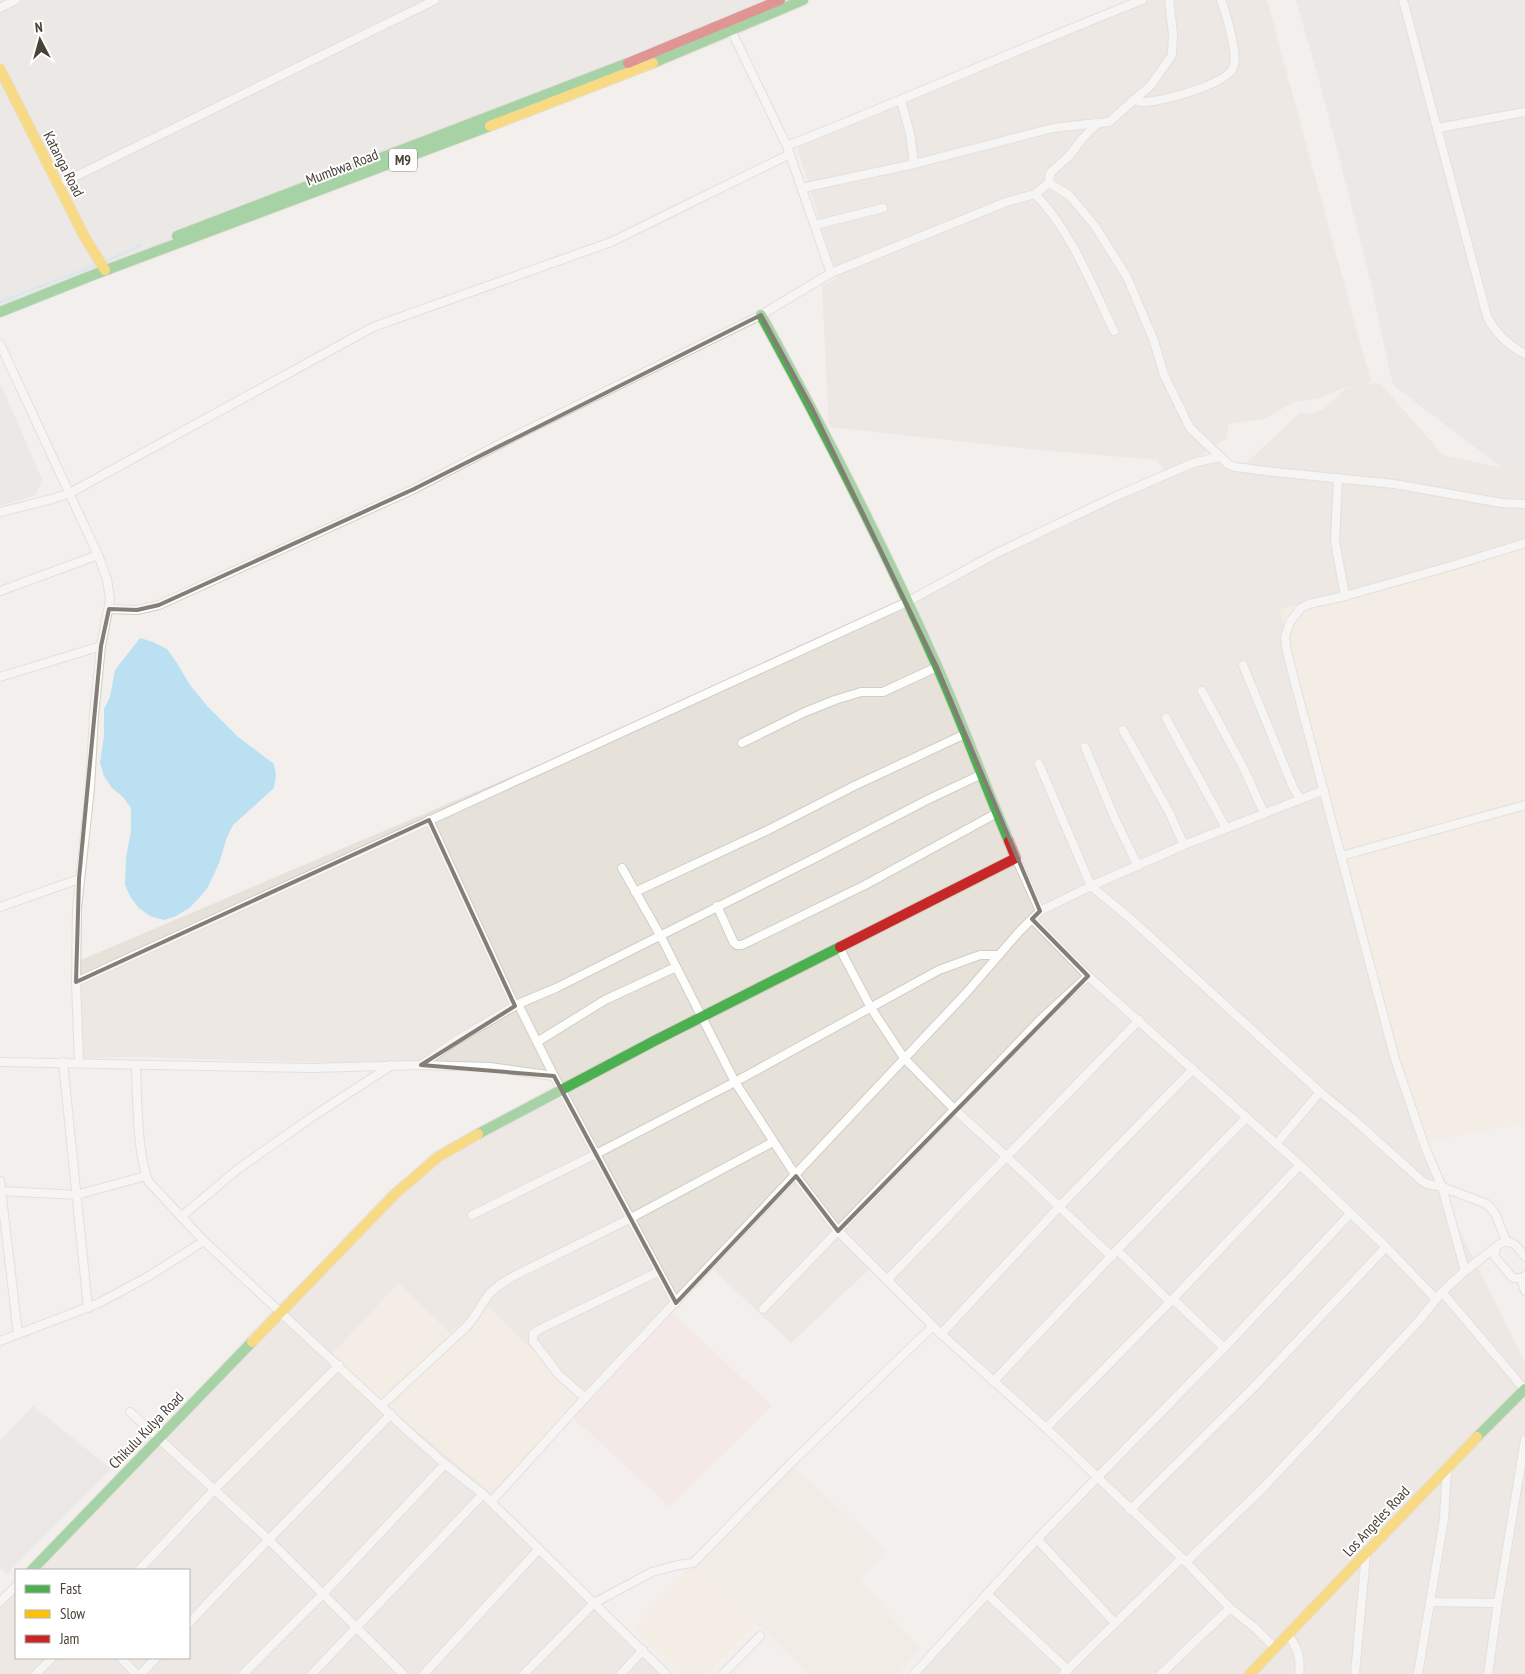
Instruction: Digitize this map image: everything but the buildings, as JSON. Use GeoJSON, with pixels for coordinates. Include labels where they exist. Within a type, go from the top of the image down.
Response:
{"type":"FeatureCollection","features":[{"type":"Feature","properties":{"kind":"street"},"geometry":{"type":"LineString","coordinates":[[0,8],[16,0]]}},
{"type":"Feature","properties":{"kind":"street"},"geometry":{"type":"LineString","coordinates":[[58,185],[435,0]]}},
{"type":"Feature","properties":{"kind":"street","name":"Mumbwa Road"},"geometry":{"type":"LineString","coordinates":[[729,26],[780,0]]}},
{"type":"Feature","properties":{"kind":"street","name":"Mumbwa Road"},"geometry":{"type":"LineString","coordinates":[[0,303],[382,168],[729,26],[803,0]]}},
{"type":"Feature","properties":{"kind":"street"},"geometry":{"type":"LineString","coordinates":[[0,512],[52,499],[70,492],[373,327],[611,242],[788,150],[1024,47],[1142,0]]}},
{"type":"Feature","properties":{"kind":"street"},"geometry":{"type":"LineString","coordinates":[[802,188],[914,164],[1053,128],[1109,122],[1151,85],[1172,55],[1173,34],[1169,0]]}},
{"type":"Feature","properties":{"kind":"street"},"geometry":{"type":"LineString","coordinates":[[1133,100],[1144,102],[1192,92],[1232,71],[1235,66],[1233,49],[1228,21],[1221,0]]}},
{"type":"Feature","properties":{"kind":"street"},"geometry":{"type":"LineString","coordinates":[[1403,0],[1487,316],[1499,336],[1525,354]]}},
{"type":"Feature","properties":{"kind":"street"},"geometry":{"type":"LineString","coordinates":[[729,26],[788,150],[831,273]]}},
{"type":"Feature","properties":{"kind":"street","name":"Katanga Road"},"geometry":{"type":"LineString","coordinates":[[0,69],[84,236],[103,267]]}},
{"type":"Feature","properties":{"kind":"street"},"geometry":{"type":"LineString","coordinates":[[901,101],[910,133],[914,164]]}},
{"type":"Feature","properties":{"kind":"street"},"geometry":{"type":"LineString","coordinates":[[1438,128],[1525,112]]}},
{"type":"Feature","properties":{"kind":"street"},"geometry":{"type":"LineString","coordinates":[[109,608],[137,610],[159,605],[414,489],[521,433],[761,315],[831,273],[1006,202],[1034,194],[1049,183],[1050,173],[1069,156],[1098,123]]}},
{"type":"Feature","properties":{"kind":"street"},"geometry":{"type":"LineString","coordinates":[[1049,183],[1069,195],[1084,210],[1108,246],[1127,277],[1154,341],[1164,375],[1190,428],[1228,464],[1235,467],[1432,489],[1502,502],[1525,504]]}},
{"type":"Feature","properties":{"kind":"street"},"geometry":{"type":"LineString","coordinates":[[1034,194],[1050,209],[1060,225],[1114,331]]}},
{"type":"Feature","properties":{"kind":"street"},"geometry":{"type":"LineString","coordinates":[[815,225],[883,208]]}},
{"type":"Feature","properties":{"kind":"street","name":"Mumbwa Road"},"geometry":{"type":"LineString","coordinates":[[0,312],[103,267]]}},
{"type":"Feature","properties":{"kind":"street"},"geometry":{"type":"LineString","coordinates":[[761,315],[813,410],[908,602],[1040,911]]}},
{"type":"Feature","properties":{"kind":"street"},"geometry":{"type":"LineString","coordinates":[[0,344],[70,492],[107,579],[109,608],[101,646],[94,716],[90,788],[79,879],[76,931],[79,1063]]}},
{"type":"Feature","properties":{"kind":"street"},"geometry":{"type":"LineString","coordinates":[[76,982],[908,602],[995,554],[1114,497],[1193,463],[1219,457]]}},
{"type":"Feature","properties":{"kind":"street"},"geometry":{"type":"LineString","coordinates":[[1338,478],[1335,541],[1345,596]]}},
{"type":"Feature","properties":{"kind":"street"},"geometry":{"type":"LineString","coordinates":[[1465,1271],[1442,1186],[1425,1147],[1395,1059],[1289,660],[1285,637],[1290,622],[1301,608],[1309,604],[1345,596],[1451,566],[1525,542]]}},
{"type":"Feature","properties":{"kind":"street"},"geometry":{"type":"LineString","coordinates":[[0,591],[98,555]]}},
{"type":"Feature","properties":{"kind":"street"},"geometry":{"type":"LineString","coordinates":[[0,677],[101,646]]}},
{"type":"Feature","properties":{"kind":"street"},"geometry":{"type":"LineString","coordinates":[[1243,665],[1293,787],[1300,799]]}},
{"type":"Feature","properties":{"kind":"street"},"geometry":{"type":"LineString","coordinates":[[742,743],[820,706],[861,692],[883,692],[937,667]]}},
{"type":"Feature","properties":{"kind":"street"},"geometry":{"type":"LineString","coordinates":[[1202,691],[1244,769],[1264,813]]}},
{"type":"Feature","properties":{"kind":"street"},"geometry":{"type":"LineString","coordinates":[[1166,718],[1226,828]]}},
{"type":"Feature","properties":{"kind":"street"},"geometry":{"type":"LineString","coordinates":[[1123,730],[1169,812],[1184,845]]}},
{"type":"Feature","properties":{"kind":"street"},"geometry":{"type":"LineString","coordinates":[[635,892],[768,830],[854,786],[965,734]]}},
{"type":"Feature","properties":{"kind":"street"},"geometry":{"type":"LineString","coordinates":[[1085,747],[1115,819],[1138,866]]}},
{"type":"Feature","properties":{"kind":"street"},"geometry":{"type":"LineString","coordinates":[[1038,764],[1091,886],[1132,920],[1320,1092],[1421,1180],[1427,1184],[1442,1186],[1487,1204],[1496,1213],[1506,1241]]}},
{"type":"Feature","properties":{"kind":"street"},"geometry":{"type":"LineString","coordinates":[[421,1065],[457,1040],[517,1005],[536,998],[982,774]]}},
{"type":"Feature","properties":{"kind":"street"},"geometry":{"type":"LineString","coordinates":[[491,1502],[585,1398],[796,1176],[1040,911],[1184,845],[1324,790]]}},
{"type":"Feature","properties":{"kind":"street"},"geometry":{"type":"LineString","coordinates":[[1341,856],[1525,805]]}},
{"type":"Feature","properties":{"kind":"street"},"geometry":{"type":"LineString","coordinates":[[717,906],[734,943],[737,945],[742,944],[865,885],[997,813]]}},
{"type":"Feature","properties":{"kind":"street"},"geometry":{"type":"LineString","coordinates":[[429,820],[517,1005],[676,1303]]}},
{"type":"Feature","properties":{"kind":"street","name":"Chikulu Kulya Road"},"geometry":{"type":"LineString","coordinates":[[33,1569],[395,1194],[438,1157],[462,1142],[1016,858]]}},
{"type":"Feature","properties":{"kind":"street"},"geometry":{"type":"LineString","coordinates":[[622,868],[660,935],[735,1082],[796,1176],[838,1231],[941,1334],[1046,1428],[1096,1478],[1184,1560],[1230,1608],[1275,1648]]}},
{"type":"Feature","properties":{"kind":"street"},"geometry":{"type":"LineString","coordinates":[[0,907],[79,879]]}},
{"type":"Feature","properties":{"kind":"street"},"geometry":{"type":"LineString","coordinates":[[1032,919],[1088,976],[1300,1165],[1386,1247],[1436,1299]]}},
{"type":"Feature","properties":{"kind":"street"},"geometry":{"type":"LineString","coordinates":[[840,949],[871,1008],[904,1058],[954,1109],[1059,1208],[1172,1301],[1224,1348]]}},
{"type":"Feature","properties":{"kind":"street"},"geometry":{"type":"LineString","coordinates":[[472,1215],[596,1154],[735,1082],[939,970],[980,955],[999,955]]}},
{"type":"Feature","properties":{"kind":"street"},"geometry":{"type":"LineString","coordinates":[[537,1042],[605,1000],[676,967]]}},
{"type":"Feature","properties":{"kind":"street"},"geometry":{"type":"LineString","coordinates":[[763,1309],[1040,1020],[1088,976]]}},
{"type":"Feature","properties":{"kind":"street"},"geometry":{"type":"LineString","coordinates":[[887,1280],[1139,1020]]}},
{"type":"Feature","properties":{"kind":"street"},"geometry":{"type":"LineString","coordinates":[[0,1062],[321,1068],[421,1065],[482,1067],[554,1076]]}},
{"type":"Feature","properties":{"kind":"street"},"geometry":{"type":"LineString","coordinates":[[63,1062],[88,1308]]}},
{"type":"Feature","properties":{"kind":"street"},"geometry":{"type":"LineString","coordinates":[[136,1065],[139,1123],[146,1176],[149,1182],[204,1241],[445,1464],[483,1494],[666,1674]]}},
{"type":"Feature","properties":{"kind":"street"},"geometry":{"type":"LineString","coordinates":[[181,1217],[238,1168],[312,1117],[393,1065]]}},
{"type":"Feature","properties":{"kind":"street"},"geometry":{"type":"LineString","coordinates":[[941,1334],[1059,1208],[1194,1069]]}},
{"type":"Feature","properties":{"kind":"street"},"geometry":{"type":"LineString","coordinates":[[1276,1144],[1320,1092]]}},
{"type":"Feature","properties":{"kind":"street"},"geometry":{"type":"LineString","coordinates":[[993,1382],[1114,1253],[1246,1117]]}},
{"type":"Feature","properties":{"kind":"street"},"geometry":{"type":"LineString","coordinates":[[382,1405],[466,1327],[490,1293],[498,1286],[773,1142]]}},
{"type":"Feature","properties":{"kind":"street"},"geometry":{"type":"LineString","coordinates":[[1046,1428],[1172,1301],[1300,1165]]}},
{"type":"Feature","properties":{"kind":"street"},"geometry":{"type":"LineString","coordinates":[[1,1191],[76,1195],[146,1176]]}},
{"type":"Feature","properties":{"kind":"street"},"geometry":{"type":"LineString","coordinates":[[0,1181],[18,1334]]}},
{"type":"Feature","properties":{"kind":"street"},"geometry":{"type":"LineString","coordinates":[[914,1674],[1037,1539],[1224,1348],[1351,1213]]}},
{"type":"Feature","properties":{"kind":"street"},"geometry":{"type":"LineString","coordinates":[[0,1341],[88,1308],[149,1276],[204,1241]]}},
{"type":"Feature","properties":{"kind":"street"},"geometry":{"type":"LineString","coordinates":[[987,1594],[1065,1672],[1115,1623],[1264,1488],[1417,1323],[1442,1292],[1465,1271],[1500,1243],[1506,1241],[1512,1242],[1525,1256]]}},
{"type":"Feature","properties":{"kind":"street"},"geometry":{"type":"LineString","coordinates":[[1130,1510],[1253,1388],[1386,1247]]}},
{"type":"Feature","properties":{"kind":"street"},"geometry":{"type":"LineString","coordinates":[[1496,1247],[1495,1257],[1513,1278],[1523,1277],[1525,1291]]}},
{"type":"Feature","properties":{"kind":"street"},"geometry":{"type":"LineString","coordinates":[[0,1252],[8,1248]]}},
{"type":"Feature","properties":{"kind":"street"},"geometry":{"type":"LineString","coordinates":[[1481,1259],[1495,1257]]}},
{"type":"Feature","properties":{"kind":"street"},"geometry":{"type":"LineString","coordinates":[[585,1398],[558,1374],[533,1341],[533,1334],[658,1272]]}},
{"type":"Feature","properties":{"kind":"street"},"geometry":{"type":"LineString","coordinates":[[1442,1292],[1525,1390]]}},
{"type":"Feature","properties":{"kind":"street"},"geometry":{"type":"LineString","coordinates":[[524,1674],[594,1603],[652,1572],[693,1563],[785,1469],[933,1326]]}},
{"type":"Feature","properties":{"kind":"street"},"geometry":{"type":"LineString","coordinates":[[140,1569],[214,1490],[339,1365]]}},
{"type":"Feature","properties":{"kind":"street","name":"Los Angeles Road"},"geometry":{"type":"LineString","coordinates":[[1250,1674],[1447,1468],[1525,1390]]}},
{"type":"Feature","properties":{"kind":"street"},"geometry":{"type":"LineString","coordinates":[[130,1412],[268,1539],[403,1674]]}},
{"type":"Feature","properties":{"kind":"street"},"geometry":{"type":"LineString","coordinates":[[190,1622],[268,1539],[326,1483],[391,1414]]}},
{"type":"Feature","properties":{"kind":"street"},"geometry":{"type":"LineString","coordinates":[[1488,1674],[1525,1440]]}},
{"type":"Feature","properties":{"kind":"street"},"geometry":{"type":"LineString","coordinates":[[243,1674],[323,1594],[445,1464]]}},
{"type":"Feature","properties":{"kind":"street"},"geometry":{"type":"LineString","coordinates":[[1418,1674],[1444,1520],[1447,1468]]}},
{"type":"Feature","properties":{"kind":"street"},"geometry":{"type":"LineString","coordinates":[[312,1674],[483,1494]]}},
{"type":"Feature","properties":{"kind":"street"},"geometry":{"type":"LineString","coordinates":[[1037,1539],[1115,1623]]}},
{"type":"Feature","properties":{"kind":"street"},"geometry":{"type":"LineString","coordinates":[[424,1674],[539,1549]]}},
{"type":"Feature","properties":{"kind":"street"},"geometry":{"type":"LineString","coordinates":[[1355,1674],[1366,1554]]}},
{"type":"Feature","properties":{"kind":"street"},"geometry":{"type":"LineString","coordinates":[[0,1602],[15,1587]]}},
{"type":"Feature","properties":{"kind":"street"},"geometry":{"type":"LineString","coordinates":[[1430,1602],[1498,1602]]}},
{"type":"Feature","properties":{"kind":"street"},"geometry":{"type":"LineString","coordinates":[[1160,1674],[1230,1608]]}},
{"type":"Feature","properties":{"kind":"street"},"geometry":{"type":"LineString","coordinates":[[1288,1634],[1300,1656],[1299,1674]]}},
{"type":"Feature","properties":{"kind":"street"},"geometry":{"type":"LineString","coordinates":[[722,1674],[760,1636]]}},
{"type":"Feature","properties":{"kind":"street"},"geometry":{"type":"LineString","coordinates":[[621,1674],[643,1650]]}},
{"type":"Feature","properties":{"kind":"street"},"geometry":{"type":"LineString","coordinates":[[36,1674],[51,1659]]}},
{"type":"Feature","properties":{"kind":"street"},"geometry":{"type":"LineString","coordinates":[[122,1659],[136,1674]]}},
{"type":"Feature","properties":{"kind":"street"},"geometry":{"type":"LineString","coordinates":[[140,1674],[155,1659]]}},
{"type":"Feature","properties":{"kind":"highlighted area"},"geometry":{"type":"Polygon","coordinates":[[[761,315],[813,410],[937,667],[1040,911],[1032,919],[1088,976],[838,1231],[796,1176],[676,1303],[554,1076],[421,1065],[515,1006],[429,820],[76,982],[79,879],[101,646],[109,609],[137,610],[159,605],[414,489],[761,315]]]}},
{"type":"Feature","properties":{"kind":"shaded area"},"geometry":{"type":"Polygon","coordinates":[[[0,0],[788,0],[106,270],[0,307],[0,0]]]}},
{"type":"Feature","properties":{"kind":"shaded area"},"geometry":{"type":"Polygon","coordinates":[[[1151,0],[1267,0],[1371,382],[1359,385],[1380,383],[1443,455],[1521,472],[1525,475],[1525,541],[1280,610],[1417,1143],[1525,1363],[1525,1674],[909,1674],[1091,1476],[1001,1385],[999,1386],[875,1264],[791,1343],[713,1269],[490,1495],[447,1463],[592,1595],[669,1674],[0,1674],[0,1600],[15,1583],[15,1659],[190,1659],[190,1569],[29,1569],[273,1310],[388,1198],[431,1153],[557,1087],[543,1069],[130,1057],[75,1059],[81,960],[912,606],[930,653],[913,593],[1208,458],[1245,464],[1300,413],[1312,414],[1325,408],[1346,388],[1352,387],[1346,387],[1317,399],[1294,402],[1264,419],[1228,424],[1227,438],[1199,457],[1165,472],[1157,460],[1029,449],[829,427],[822,285],[837,279],[797,147],[1062,33],[1151,0]]]}},
{"type":"Feature","properties":{"kind":"shaded area"},"geometry":{"type":"Polygon","coordinates":[[[1296,0],[1525,0],[1525,485],[1393,385],[1367,267],[1322,91],[1296,0]]]}},
{"type":"Feature","properties":{"kind":"shaded area"},"geometry":{"type":"Polygon","coordinates":[[[0,383],[42,479],[36,495],[0,506],[0,383]]]}},
{"type":"Feature","properties":{"kind":"shaded area"},"geometry":{"type":"Polygon","coordinates":[[[1525,543],[1525,1123],[1417,1143],[1280,609],[1525,543]]]}},
{"type":"Feature","properties":{"kind":"shaded area"},"geometry":{"type":"Polygon","coordinates":[[[399,1283],[450,1333],[484,1303],[582,1398],[491,1493],[329,1357],[399,1283]]]}},
{"type":"Feature","properties":{"kind":"shaded area"},"geometry":{"type":"Polygon","coordinates":[[[671,1311],[772,1406],[670,1507],[572,1417],[671,1311]]]}},
{"type":"Feature","properties":{"kind":"shaded area"},"geometry":{"type":"Polygon","coordinates":[[[33,1406],[111,1469],[7,1574],[0,1568],[0,1441],[33,1406]]]}},
{"type":"Feature","properties":{"kind":"shaded area"},"geometry":{"type":"Polygon","coordinates":[[[794,1467],[886,1550],[859,1580],[921,1649],[898,1674],[808,1674],[694,1564],[794,1467]]]}},
{"type":"Feature","properties":{"kind":"shaded area"},"geometry":{"type":"Polygon","coordinates":[[[694,1564],[756,1623],[705,1674],[680,1674],[633,1629],[694,1564]]]}},
{"type":"Feature","properties":{"kind":"shaded area"},"geometry":{"type":"Polygon","coordinates":[[[273,1647],[302,1674],[247,1674],[273,1647]]]}},
{"type":"Feature","properties":{"kind":"water"},"geometry":{"type":"Polygon","coordinates":[[[140,638],[167,649],[190,685],[208,707],[238,737],[274,764],[276,775],[274,788],[233,825],[208,887],[189,908],[176,916],[164,920],[150,916],[139,908],[131,898],[125,885],[126,858],[131,831],[131,808],[123,797],[112,788],[104,776],[100,763],[104,736],[104,709],[110,697],[115,670],[140,638]]]}},
{"type":"Feature","properties":{"kind":"waterway"},"geometry":{"type":"LineString","coordinates":[[104,262],[141,245]]}},
{"type":"Feature","properties":{"kind":"waterway"},"geometry":{"type":"LineString","coordinates":[[0,302],[99,264]]}},
{"type":"Feature","properties":{"kind":"traffic: fast"},"geometry":{"type":"LineString","coordinates":[[653,63],[803,0]]}},
{"type":"Feature","properties":{"kind":"traffic: fast"},"geometry":{"type":"LineString","coordinates":[[177,236],[628,63]]}},
{"type":"Feature","properties":{"kind":"traffic: fast"},"geometry":{"type":"LineString","coordinates":[[0,312],[93,275],[490,126]]}},
{"type":"Feature","properties":{"kind":"traffic: fast"},"geometry":{"type":"LineString","coordinates":[[761,315],[808,401],[917,621],[947,688],[1009,841]]}},
{"type":"Feature","properties":{"kind":"traffic: fast"},"geometry":{"type":"LineString","coordinates":[[478,1134],[656,1040],[840,947]]}},
{"type":"Feature","properties":{"kind":"traffic: fast"},"geometry":{"type":"LineString","coordinates":[[33,1569],[252,1342]]}},
{"type":"Feature","properties":{"kind":"traffic: fast"},"geometry":{"type":"LineString","coordinates":[[1477,1437],[1525,1389]]}},
{"type":"Feature","properties":{"kind":"traffic: slow"},"geometry":{"type":"LineString","coordinates":[[490,126],[653,63]]}},
{"type":"Feature","properties":{"kind":"traffic: slow"},"geometry":{"type":"LineString","coordinates":[[0,69],[84,236],[105,270]]}},
{"type":"Feature","properties":{"kind":"traffic: slow"},"geometry":{"type":"LineString","coordinates":[[252,1342],[395,1194],[438,1157],[478,1134]]}},
{"type":"Feature","properties":{"kind":"traffic: slow"},"geometry":{"type":"LineString","coordinates":[[1250,1674],[1477,1437]]}},
{"type":"Feature","properties":{"kind":"traffic: jam"},"geometry":{"type":"LineString","coordinates":[[628,63],[780,0]]}},
{"type":"Feature","properties":{"kind":"traffic: jam"},"geometry":{"type":"LineString","coordinates":[[840,947],[1016,858],[1009,841]]}}]}
